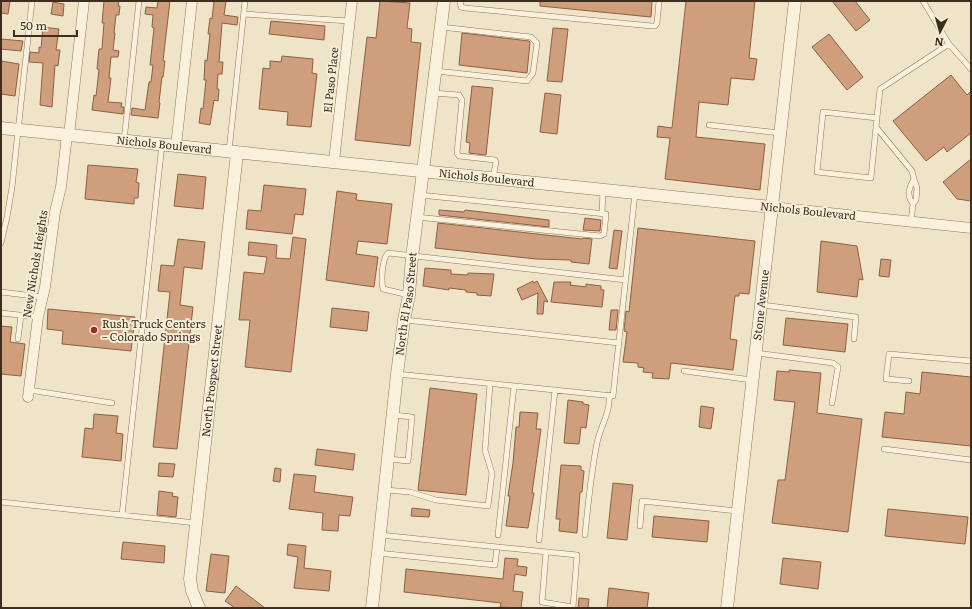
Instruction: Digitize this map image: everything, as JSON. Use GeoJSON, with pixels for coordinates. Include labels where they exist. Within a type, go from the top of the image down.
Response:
{"type":"FeatureCollection","features":[{"type":"Feature","properties":{"kind":"street","name":"New Nichols Heights"},"geometry":{"type":"LineString","coordinates":[[29,394],[38,317],[45,287],[54,212],[61,187],[84,1]]}},
{"type":"Feature","properties":{"kind":"street"},"geometry":{"type":"LineString","coordinates":[[176,146],[192,1]]}},
{"type":"Feature","properties":{"kind":"street","name":"El Paso Place"},"geometry":{"type":"LineString","coordinates":[[334,161],[352,1]]}},
{"type":"Feature","properties":{"kind":"street","name":"North El Paso Street"},"geometry":{"type":"LineString","coordinates":[[372,608],[397,374],[409,295],[412,257],[444,1]]}},
{"type":"Feature","properties":{"kind":"street","name":"Stone Avenue"},"geometry":{"type":"LineString","coordinates":[[727,608],[795,1]]}},
{"type":"Feature","properties":{"kind":"street","name":"Nichols Boulevard"},"geometry":{"type":"LineString","coordinates":[[1,128],[334,161],[423,172],[971,228]]}},
{"type":"Feature","properties":{"kind":"street","name":"North Prospect Street"},"geometry":{"type":"LineString","coordinates":[[199,608],[192,591],[190,579],[233,152]]}},
{"type":"Feature","properties":{"kind":"lane"},"geometry":{"type":"LineString","coordinates":[[1,243],[11,195],[32,1]]}},
{"type":"Feature","properties":{"kind":"lane"},"geometry":{"type":"LineString","coordinates":[[124,141],[139,1]]}},
{"type":"Feature","properties":{"kind":"lane"},"geometry":{"type":"LineString","coordinates":[[233,152],[245,1]]}},
{"type":"Feature","properties":{"kind":"lane"},"geometry":{"type":"LineString","coordinates":[[460,1],[461,7],[656,26],[659,1]]}},
{"type":"Feature","properties":{"kind":"lane"},"geometry":{"type":"LineString","coordinates":[[923,1],[949,44],[971,69]]}},
{"type":"Feature","properties":{"kind":"lane"},"geometry":{"type":"LineString","coordinates":[[244,14],[349,21]]}},
{"type":"Feature","properties":{"kind":"lane"},"geometry":{"type":"LineString","coordinates":[[436,71],[527,81],[533,73],[537,43],[531,37],[441,27]]}},
{"type":"Feature","properties":{"kind":"lane"},"geometry":{"type":"LineString","coordinates":[[877,118],[823,112],[818,172],[871,178],[880,89],[949,44]]}},
{"type":"Feature","properties":{"kind":"lane"},"geometry":{"type":"LineString","coordinates":[[433,93],[459,95],[462,100],[457,153],[459,156],[495,160],[496,162],[492,179]]}},
{"type":"Feature","properties":{"kind":"lane"},"geometry":{"type":"LineString","coordinates":[[709,125],[780,133]]}},
{"type":"Feature","properties":{"kind":"lane"},"geometry":{"type":"LineString","coordinates":[[876,127],[912,171],[917,188],[911,222]]}},
{"type":"Feature","properties":{"kind":"lane"},"geometry":{"type":"LineString","coordinates":[[122,515],[162,144]]}},
{"type":"Feature","properties":{"kind":"lane"},"geometry":{"type":"LineString","coordinates":[[602,214],[604,190]]}},
{"type":"Feature","properties":{"kind":"lane"},"geometry":{"type":"LineString","coordinates":[[397,374],[613,396],[636,193]]}},
{"type":"Feature","properties":{"kind":"lane"},"geometry":{"type":"LineString","coordinates":[[417,217],[600,236],[604,234],[606,214],[420,195]]}},
{"type":"Feature","properties":{"kind":"lane"},"geometry":{"type":"LineString","coordinates":[[409,295],[383,289],[381,282],[385,256],[388,254],[400,254],[412,257],[626,280]]}},
{"type":"Feature","properties":{"kind":"lane"},"geometry":{"type":"LineString","coordinates":[[1,292],[42,297]]}},
{"type":"Feature","properties":{"kind":"lane"},"geometry":{"type":"LineString","coordinates":[[761,305],[856,317],[854,339]]}},
{"type":"Feature","properties":{"kind":"lane"},"geometry":{"type":"LineString","coordinates":[[1,313],[38,317]]}},
{"type":"Feature","properties":{"kind":"lane"},"geometry":{"type":"LineString","coordinates":[[18,339],[21,315]]}},
{"type":"Feature","properties":{"kind":"lane"},"geometry":{"type":"LineString","coordinates":[[404,320],[619,343]]}},
{"type":"Feature","properties":{"kind":"lane"},"geometry":{"type":"LineString","coordinates":[[756,353],[833,363],[838,367],[832,403]]}},
{"type":"Feature","properties":{"kind":"lane"},"geometry":{"type":"LineString","coordinates":[[909,381],[886,379],[889,354],[971,361]]}},
{"type":"Feature","properties":{"kind":"lane"},"geometry":{"type":"LineString","coordinates":[[684,371],[753,380]]}},
{"type":"Feature","properties":{"kind":"lane"},"geometry":{"type":"LineString","coordinates":[[385,490],[410,492],[436,500],[488,506],[492,473],[485,450],[490,384]]}},
{"type":"Feature","properties":{"kind":"lane"},"geometry":{"type":"LineString","coordinates":[[498,535],[514,386]]}},
{"type":"Feature","properties":{"kind":"lane"},"geometry":{"type":"LineString","coordinates":[[539,540],[555,390]]}},
{"type":"Feature","properties":{"kind":"lane"},"geometry":{"type":"LineString","coordinates":[[29,394],[112,403]]}},
{"type":"Feature","properties":{"kind":"lane"},"geometry":{"type":"LineString","coordinates":[[585,535],[591,474],[601,429],[610,403],[609,395]]}},
{"type":"Feature","properties":{"kind":"lane"},"geometry":{"type":"LineString","coordinates":[[389,459],[408,461],[412,425],[412,417],[393,415]]}},
{"type":"Feature","properties":{"kind":"lane"},"geometry":{"type":"LineString","coordinates":[[884,449],[971,460]]}},
{"type":"Feature","properties":{"kind":"lane"},"geometry":{"type":"LineString","coordinates":[[640,526],[642,501],[738,511]]}},
{"type":"Feature","properties":{"kind":"lane"},"geometry":{"type":"LineString","coordinates":[[1,502],[196,523]]}},
{"type":"Feature","properties":{"kind":"lane"},"geometry":{"type":"LineString","coordinates":[[380,535],[577,555],[573,606],[542,602],[546,552]]}},
{"type":"Feature","properties":{"kind":"lane"},"geometry":{"type":"LineString","coordinates":[[378,553],[495,566],[497,547]]}},
{"type":"Feature","properties":{"kind":"building"},"geometry":{"type":"Polygon","coordinates":[[[1,1],[10,1],[8,14],[1,13],[1,1]]]}},
{"type":"Feature","properties":{"kind":"building"},"geometry":{"type":"Polygon","coordinates":[[[104,1],[119,1],[118,6],[120,6],[119,15],[116,15],[113,50],[119,51],[118,57],[111,57],[109,78],[111,78],[108,102],[122,103],[121,107],[124,107],[123,114],[92,110],[94,95],[96,96],[99,70],[97,69],[99,49],[102,49],[104,1]]]}},
{"type":"Feature","properties":{"kind":"building"},"geometry":{"type":"Polygon","coordinates":[[[158,1],[170,1],[158,118],[131,115],[132,108],[145,110],[153,65],[150,65],[154,28],[152,27],[153,15],[145,14],[146,7],[157,8],[158,1]]]}},
{"type":"Feature","properties":{"kind":"building"},"geometry":{"type":"Polygon","coordinates":[[[214,1],[226,1],[224,15],[238,17],[237,25],[222,23],[219,62],[223,62],[222,74],[218,74],[218,101],[214,100],[210,125],[199,123],[201,108],[203,109],[206,80],[204,80],[205,60],[207,61],[210,34],[208,34],[210,18],[212,19],[214,1]]]}},
{"type":"Feature","properties":{"kind":"building"},"geometry":{"type":"Polygon","coordinates":[[[380,1],[410,3],[407,28],[412,29],[411,42],[421,43],[410,146],[355,140],[367,37],[376,38],[380,1]]]}},
{"type":"Feature","properties":{"kind":"building"},"geometry":{"type":"Polygon","coordinates":[[[540,1],[652,1],[651,17],[540,6],[540,1]]]}},
{"type":"Feature","properties":{"kind":"building"},"geometry":{"type":"Polygon","coordinates":[[[686,1],[755,1],[749,58],[757,59],[754,80],[731,78],[728,105],[699,102],[696,137],[765,144],[760,190],[665,179],[670,138],[657,137],[658,126],[672,128],[686,1]]]}},
{"type":"Feature","properties":{"kind":"building"},"geometry":{"type":"Polygon","coordinates":[[[832,1],[855,1],[870,20],[856,31],[832,1]]]}},
{"type":"Feature","properties":{"kind":"building"},"geometry":{"type":"Polygon","coordinates":[[[53,2],[64,4],[63,16],[51,14],[53,2]]]}},
{"type":"Feature","properties":{"kind":"building"},"geometry":{"type":"Polygon","coordinates":[[[271,21],[325,26],[324,40],[269,34],[271,21]]]}},
{"type":"Feature","properties":{"kind":"building"},"geometry":{"type":"Polygon","coordinates":[[[43,27],[59,29],[56,50],[60,50],[58,66],[55,65],[52,107],[40,105],[43,63],[29,62],[30,52],[39,53],[39,47],[41,48],[43,27]]]}},
{"type":"Feature","properties":{"kind":"building"},"geometry":{"type":"Polygon","coordinates":[[[553,28],[568,29],[562,82],[547,81],[553,28]]]}},
{"type":"Feature","properties":{"kind":"building"},"geometry":{"type":"Polygon","coordinates":[[[462,33],[529,41],[527,73],[459,65],[462,33]]]}},
{"type":"Feature","properties":{"kind":"building"},"geometry":{"type":"Polygon","coordinates":[[[829,34],[863,77],[847,90],[812,47],[829,34]]]}},
{"type":"Feature","properties":{"kind":"building"},"geometry":{"type":"Polygon","coordinates":[[[1,39],[23,41],[21,51],[1,49],[1,39]]]}},
{"type":"Feature","properties":{"kind":"building"},"geometry":{"type":"Polygon","coordinates":[[[282,56],[313,59],[312,73],[317,74],[311,127],[287,125],[288,112],[259,109],[263,68],[270,69],[270,61],[281,62],[282,56]]]}},
{"type":"Feature","properties":{"kind":"building"},"geometry":{"type":"Polygon","coordinates":[[[1,61],[19,64],[15,96],[1,94],[1,61]]]}},
{"type":"Feature","properties":{"kind":"building"},"geometry":{"type":"Polygon","coordinates":[[[951,75],[967,95],[971,91],[971,133],[947,152],[944,147],[926,161],[893,121],[951,75]]]}},
{"type":"Feature","properties":{"kind":"building"},"geometry":{"type":"Polygon","coordinates":[[[472,86],[493,88],[486,155],[469,153],[470,143],[466,142],[472,86]]]}},
{"type":"Feature","properties":{"kind":"building"},"geometry":{"type":"Polygon","coordinates":[[[545,93],[561,95],[557,134],[540,132],[545,93]]]}},
{"type":"Feature","properties":{"kind":"building"},"geometry":{"type":"Polygon","coordinates":[[[971,159],[971,201],[957,199],[943,182],[971,159]]]}},
{"type":"Feature","properties":{"kind":"building"},"geometry":{"type":"Polygon","coordinates":[[[88,165],[138,169],[136,182],[139,183],[138,198],[134,198],[134,204],[85,199],[88,165]]]}},
{"type":"Feature","properties":{"kind":"building"},"geometry":{"type":"Polygon","coordinates":[[[178,174],[206,177],[203,209],[174,206],[178,174]]]}},
{"type":"Feature","properties":{"kind":"building"},"geometry":{"type":"Polygon","coordinates":[[[264,185],[306,189],[303,215],[295,214],[292,234],[246,229],[248,210],[261,211],[264,185]]]}},
{"type":"Feature","properties":{"kind":"building"},"geometry":{"type":"Polygon","coordinates":[[[337,191],[357,194],[356,200],[392,204],[387,244],[358,241],[356,254],[378,257],[374,287],[326,280],[337,191]]]}},
{"type":"Feature","properties":{"kind":"building"},"geometry":{"type":"Polygon","coordinates":[[[439,210],[464,212],[465,210],[549,220],[549,227],[439,215],[439,210]]]}},
{"type":"Feature","properties":{"kind":"building"},"geometry":{"type":"Polygon","coordinates":[[[585,218],[601,220],[600,231],[583,230],[585,218]]]}},
{"type":"Feature","properties":{"kind":"building"},"geometry":{"type":"Polygon","coordinates":[[[438,223],[592,239],[589,264],[571,262],[571,260],[536,259],[435,248],[438,223]]]}},
{"type":"Feature","properties":{"kind":"building"},"geometry":{"type":"Polygon","coordinates":[[[638,228],[755,241],[749,294],[739,293],[739,296],[735,296],[730,339],[737,340],[733,370],[671,363],[669,379],[652,378],[653,373],[643,372],[644,368],[638,367],[638,363],[623,362],[627,332],[624,331],[626,311],[629,312],[638,228]]]}},
{"type":"Feature","properties":{"kind":"building"},"geometry":{"type":"Polygon","coordinates":[[[614,230],[622,231],[617,269],[609,268],[614,230]]]}},
{"type":"Feature","properties":{"kind":"building"},"geometry":{"type":"Polygon","coordinates":[[[293,237],[306,239],[291,372],[245,367],[250,320],[239,320],[244,272],[264,274],[267,257],[248,255],[249,242],[277,245],[276,258],[290,259],[293,237]]]}},
{"type":"Feature","properties":{"kind":"building"},"geometry":{"type":"Polygon","coordinates":[[[178,239],[205,242],[202,269],[184,267],[180,305],[193,307],[177,449],[153,447],[170,292],[158,291],[161,265],[174,266],[178,239]]]}},
{"type":"Feature","properties":{"kind":"building"},"geometry":{"type":"Polygon","coordinates":[[[821,241],[857,246],[863,280],[859,279],[857,297],[817,292],[821,241]]]}},
{"type":"Feature","properties":{"kind":"building"},"geometry":{"type":"Polygon","coordinates":[[[881,259],[891,260],[889,277],[879,276],[881,259]]]}},
{"type":"Feature","properties":{"kind":"building"},"geometry":{"type":"Polygon","coordinates":[[[425,268],[451,270],[451,274],[494,274],[491,296],[477,295],[477,293],[466,292],[466,290],[449,288],[449,290],[423,286],[425,268]]]}},
{"type":"Feature","properties":{"kind":"building"},"geometry":{"type":"Polygon","coordinates":[[[533,281],[534,283],[537,281],[548,302],[544,301],[543,314],[537,314],[538,293],[522,300],[517,289],[533,281]]]}},
{"type":"Feature","properties":{"kind":"building"},"geometry":{"type":"Polygon","coordinates":[[[554,282],[571,282],[570,285],[586,287],[586,284],[601,286],[601,290],[604,290],[602,307],[551,302],[554,282]]]}},
{"type":"Feature","properties":{"kind":"building"},"geometry":{"type":"Polygon","coordinates":[[[332,308],[369,312],[367,331],[330,327],[332,308]]]}},
{"type":"Feature","properties":{"kind":"building","name":"Rush Truck Centers – Colorado Springs"},"geometry":{"type":"Polygon","coordinates":[[[48,309],[135,317],[131,351],[62,344],[63,331],[47,329],[48,309]]]}},
{"type":"Feature","properties":{"kind":"building"},"geometry":{"type":"Polygon","coordinates":[[[611,310],[618,310],[616,330],[609,330],[611,310]]]}},
{"type":"Feature","properties":{"kind":"building"},"geometry":{"type":"Polygon","coordinates":[[[786,318],[848,324],[845,352],[783,345],[786,318]]]}},
{"type":"Feature","properties":{"kind":"building"},"geometry":{"type":"Polygon","coordinates":[[[1,326],[12,327],[10,342],[25,344],[21,376],[1,374],[1,326]]]}},
{"type":"Feature","properties":{"kind":"building"},"geometry":{"type":"Polygon","coordinates":[[[789,370],[821,373],[817,413],[862,419],[848,532],[772,523],[778,480],[785,480],[795,402],[774,400],[777,371],[789,372],[789,370]]]}},
{"type":"Feature","properties":{"kind":"building"},"geometry":{"type":"Polygon","coordinates":[[[922,372],[971,377],[971,446],[882,437],[885,412],[904,414],[906,392],[920,394],[922,372]]]}},
{"type":"Feature","properties":{"kind":"building"},"geometry":{"type":"Polygon","coordinates":[[[430,388],[477,394],[466,495],[418,490],[430,388]]]}},
{"type":"Feature","properties":{"kind":"building"},"geometry":{"type":"Polygon","coordinates":[[[568,400],[583,402],[583,404],[589,405],[586,428],[581,427],[579,444],[564,443],[568,400]]]}},
{"type":"Feature","properties":{"kind":"building"},"geometry":{"type":"Polygon","coordinates":[[[701,406],[714,408],[711,429],[699,427],[701,406]]]}},
{"type":"Feature","properties":{"kind":"building"},"geometry":{"type":"Polygon","coordinates":[[[520,412],[538,413],[536,429],[541,429],[532,493],[534,493],[528,528],[506,526],[516,427],[519,427],[520,412]]]}},
{"type":"Feature","properties":{"kind":"building"},"geometry":{"type":"Polygon","coordinates":[[[94,414],[118,416],[116,433],[123,434],[121,461],[82,457],[85,428],[93,429],[94,414]]]}},
{"type":"Feature","properties":{"kind":"building"},"geometry":{"type":"Polygon","coordinates":[[[317,449],[355,454],[353,470],[315,465],[317,449]]]}},
{"type":"Feature","properties":{"kind":"building"},"geometry":{"type":"Polygon","coordinates":[[[159,463],[175,464],[173,477],[158,476],[159,463]]]}},
{"type":"Feature","properties":{"kind":"building"},"geometry":{"type":"Polygon","coordinates":[[[561,465],[581,466],[581,470],[584,471],[582,492],[580,492],[577,533],[559,531],[560,519],[556,519],[561,465]]]}},
{"type":"Feature","properties":{"kind":"building"},"geometry":{"type":"Polygon","coordinates":[[[275,468],[281,469],[280,482],[273,481],[275,468]]]}},
{"type":"Feature","properties":{"kind":"building"},"geometry":{"type":"Polygon","coordinates":[[[294,474],[316,476],[314,492],[353,497],[350,516],[339,515],[338,531],[322,530],[323,513],[289,509],[294,474]]]}},
{"type":"Feature","properties":{"kind":"building"},"geometry":{"type":"Polygon","coordinates":[[[613,483],[633,485],[627,540],[607,538],[613,483]]]}},
{"type":"Feature","properties":{"kind":"building"},"geometry":{"type":"Polygon","coordinates":[[[159,491],[173,493],[172,496],[178,497],[176,517],[157,515],[159,491]]]}},
{"type":"Feature","properties":{"kind":"building"},"geometry":{"type":"Polygon","coordinates":[[[412,508],[430,510],[429,517],[411,516],[412,508]]]}},
{"type":"Feature","properties":{"kind":"building"},"geometry":{"type":"Polygon","coordinates":[[[888,509],[968,517],[965,544],[885,536],[888,509]]]}},
{"type":"Feature","properties":{"kind":"building"},"geometry":{"type":"Polygon","coordinates":[[[654,516],[709,521],[707,542],[652,537],[654,516]]]}},
{"type":"Feature","properties":{"kind":"building"},"geometry":{"type":"Polygon","coordinates":[[[123,542],[165,546],[164,563],[121,559],[123,542]]]}},
{"type":"Feature","properties":{"kind":"building"},"geometry":{"type":"Polygon","coordinates":[[[288,544],[306,546],[304,568],[331,571],[329,591],[294,588],[298,557],[287,555],[288,544]]]}},
{"type":"Feature","properties":{"kind":"building"},"geometry":{"type":"Polygon","coordinates":[[[211,554],[229,556],[225,593],[206,591],[211,554]]]}},
{"type":"Feature","properties":{"kind":"building"},"geometry":{"type":"Polygon","coordinates":[[[505,558],[518,559],[517,566],[527,567],[526,576],[515,574],[513,591],[523,592],[521,608],[500,607],[501,603],[404,592],[406,569],[503,579],[505,558]]]}},
{"type":"Feature","properties":{"kind":"building"},"geometry":{"type":"Polygon","coordinates":[[[783,558],[821,562],[818,589],[780,584],[783,558]]]}},
{"type":"Feature","properties":{"kind":"building"},"geometry":{"type":"Polygon","coordinates":[[[236,586],[265,608],[235,608],[225,601],[236,586]]]}},
{"type":"Feature","properties":{"kind":"building"},"geometry":{"type":"Polygon","coordinates":[[[609,588],[649,593],[647,608],[607,608],[609,588]]]}},
{"type":"Feature","properties":{"kind":"building"},"geometry":{"type":"Polygon","coordinates":[[[579,598],[589,599],[588,608],[578,608],[579,598]]]}},
{"type":"Feature","properties":{"kind":"place","name":"Rush Truck Centers – Colorado Springs"},"geometry":{"type":"Point","coordinates":[94,330]}}]}
